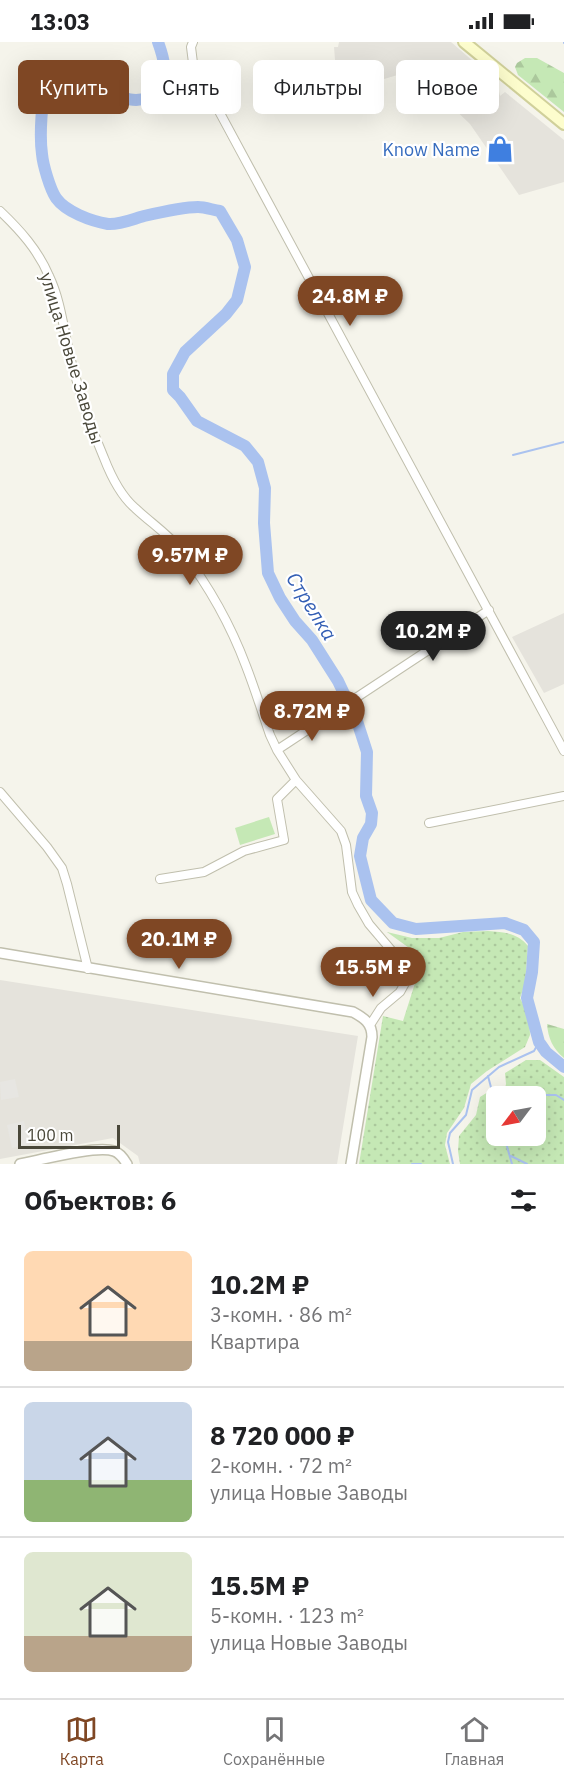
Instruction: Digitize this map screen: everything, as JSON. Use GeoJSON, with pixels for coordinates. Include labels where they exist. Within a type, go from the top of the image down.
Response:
{"type":"FeatureCollection","features":[{"type":"Feature","properties":{"kind":"main road"},"geometry":{"type":"LineString","coordinates":[[464,42],[564,124]]}},
{"type":"Feature","properties":{"kind":"street"},"geometry":{"type":"LineString","coordinates":[[193,42],[190,47],[194,63],[564,751]]}},
{"type":"Feature","properties":{"kind":"street","name":"улица Новые Заводы"},"geometry":{"type":"LineString","coordinates":[[0,211],[30,243],[50,276],[84,403],[104,459],[116,483],[134,508],[167,534],[182,552],[212,598],[240,650],[277,750],[296,780],[340,831],[346,845],[352,892],[357,906],[405,971],[405,983],[400,992],[368,1022]]}},
{"type":"Feature","properties":{"kind":"street"},"geometry":{"type":"LineString","coordinates":[[277,750],[489,610]]}},
{"type":"Feature","properties":{"kind":"street"},"geometry":{"type":"LineString","coordinates":[[160,879],[204,872],[244,851],[284,840],[277,799],[296,780]]}},
{"type":"Feature","properties":{"kind":"street"},"geometry":{"type":"LineString","coordinates":[[0,792],[62,868],[68,884],[88,969]]}},
{"type":"Feature","properties":{"kind":"street"},"geometry":{"type":"LineString","coordinates":[[429,823],[564,796]]}},
{"type":"Feature","properties":{"kind":"street"},"geometry":{"type":"LineString","coordinates":[[0,954],[353,1011],[368,1022],[372,1037],[351,1164]]}},
{"type":"Feature","properties":{"kind":"street"},"geometry":{"type":"LineString","coordinates":[[20,1164],[99,1149],[116,1151],[127,1164]]}},
{"type":"Feature","properties":{"kind":"shaded area"},"geometry":{"type":"Polygon","coordinates":[[[339,42],[451,42],[472,60],[396,60],[396,75],[384,79],[384,60],[335,60],[334,47],[338,47],[339,42]]]}},
{"type":"Feature","properties":{"kind":"shaded area"},"geometry":{"type":"Polygon","coordinates":[[[499,91],[500,96],[505,92],[564,140],[564,182],[519,195],[470,124],[460,114],[499,114],[499,91]]]}},
{"type":"Feature","properties":{"kind":"shaded area"},"geometry":{"type":"Polygon","coordinates":[[[564,613],[564,684],[544,693],[512,637],[564,613]]]}},
{"type":"Feature","properties":{"kind":"shaded area"},"geometry":{"type":"Polygon","coordinates":[[[0,980],[358,1036],[337,1164],[140,1164],[138,1156],[113,1138],[0,1159],[0,980]]]}},
{"type":"Feature","properties":{"kind":"shaded area"},"geometry":{"type":"Polygon","coordinates":[[[15,1079],[19,1097],[1,1100],[0,1082],[15,1079]]]}},
{"type":"Feature","properties":{"kind":"shaded area"},"geometry":{"type":"Polygon","coordinates":[[[24,1121],[29,1144],[12,1148],[7,1125],[24,1121]]]}},
{"type":"Feature","properties":{"kind":"green space"},"geometry":{"type":"Polygon","coordinates":[[[525,58],[537,58],[564,73],[564,112],[518,75],[515,67],[525,58]]]}},
{"type":"Feature","properties":{"kind":"green space"},"geometry":{"type":"Polygon","coordinates":[[[269,817],[275,834],[240,845],[235,828],[269,817]]]}},
{"type":"Feature","properties":{"kind":"green space"},"geometry":{"type":"Polygon","coordinates":[[[488,931],[515,936],[528,946],[525,984],[520,998],[529,1016],[530,1035],[525,1047],[471,1084],[464,1108],[447,1133],[445,1145],[450,1164],[359,1164],[383,1016],[403,1021],[423,958],[387,932],[412,938],[439,938],[463,932],[488,931]]]}},
{"type":"Feature","properties":{"kind":"green space"},"geometry":{"type":"Polygon","coordinates":[[[547,1024],[564,1029],[564,1058],[552,1043],[547,1024]]]}},
{"type":"Feature","properties":{"kind":"green space"},"geometry":{"type":"Polygon","coordinates":[[[526,1060],[540,1060],[564,1077],[564,1164],[460,1164],[459,1136],[476,1115],[480,1097],[486,1093],[486,1146],[546,1146],[546,1086],[506,1086],[505,1073],[526,1060]]]}},
{"type":"Feature","properties":{"kind":"waterway","name":"Стрелка"},"geometry":{"type":"LineString","coordinates":[[158,42],[164,66],[164,79],[158,90],[148,97],[138,100],[127,99],[85,78],[72,75],[62,76],[50,83],[44,96],[41,138],[42,154],[51,189],[60,203],[72,212],[108,224],[186,208],[201,207],[220,211],[237,240],[245,267],[237,300],[226,314],[185,352],[173,374],[173,390],[197,421],[245,446],[258,462],[265,488],[264,523],[268,573],[280,598],[295,621],[312,640],[338,681],[357,721],[367,752],[366,796],[372,813],[371,824],[363,838],[360,856],[371,900],[393,923],[416,929],[505,923],[524,930],[534,942],[527,998],[539,1042],[546,1052],[564,1067]]}},
{"type":"Feature","properties":{"kind":"waterway"},"geometry":{"type":"LineString","coordinates":[[513,455],[564,442]]}},
{"type":"Feature","properties":{"kind":"waterway"},"geometry":{"type":"LineString","coordinates":[[453,1164],[448,1142],[450,1133],[466,1115],[472,1090],[499,1067],[534,1051],[539,1042]]}},
{"type":"Feature","properties":{"kind":"waterway"},"geometry":{"type":"LineString","coordinates":[[488,1076],[493,1095],[556,1095],[564,1100]]}},
{"type":"Feature","properties":{"kind":"waterway"},"geometry":{"type":"LineString","coordinates":[[507,1146],[512,1164]]}},
{"type":"Feature","properties":{"kind":"waterway"},"geometry":{"type":"LineString","coordinates":[[511,1156],[527,1164]]}},
{"type":"Feature","properties":{"kind":"waterway"},"geometry":{"type":"LineString","coordinates":[[412,1164],[421,1164]]}},
{"type":"Feature","properties":{"kind":"place","name":"Know Name"},"geometry":{"type":"Point","coordinates":[500,149]}}]}
